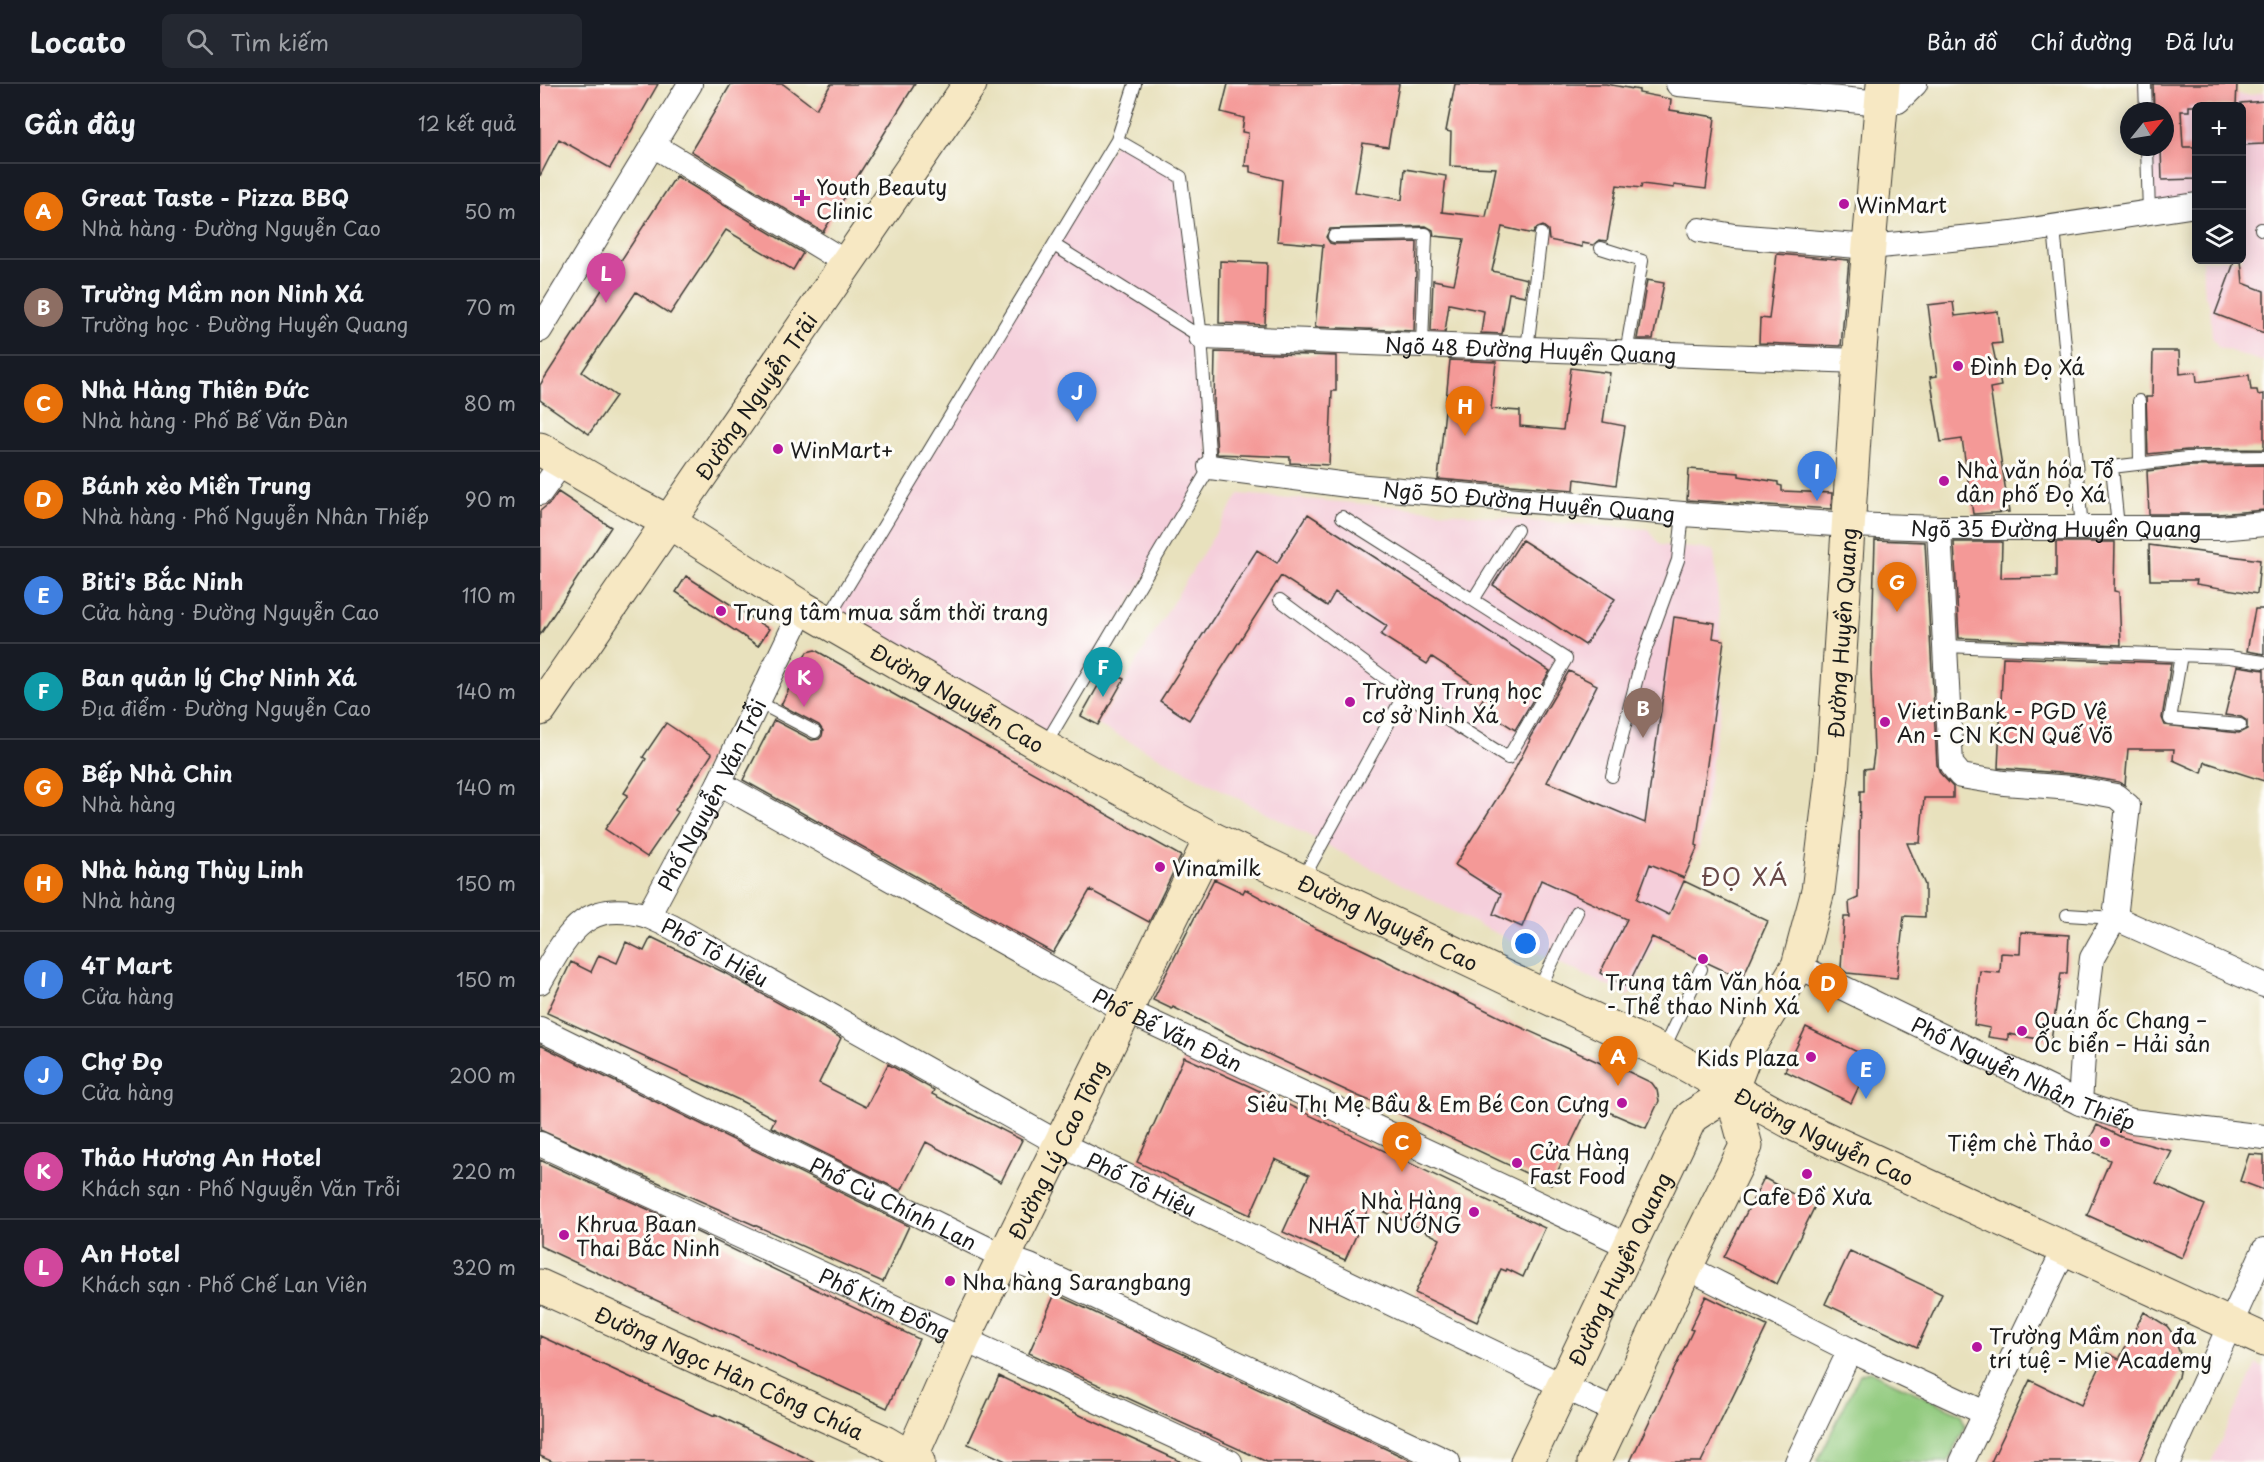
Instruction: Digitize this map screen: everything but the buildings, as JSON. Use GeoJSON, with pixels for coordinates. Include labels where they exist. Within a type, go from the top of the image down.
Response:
{"type":"FeatureCollection","features":[{"type":"Feature","properties":{"kind":"main road","name":"Đường Nguyễn Trãi"},"geometry":{"type":"LineString","coordinates":[[540,709],[970,84]]}},
{"type":"Feature","properties":{"kind":"main road","name":"Đường Huyền Quang"},"geometry":{"type":"LineString","coordinates":[[1527,1462],[1691,1117],[1731,1091],[1747,1049],[1798,966],[1812,916],[1820,880],[1832,776],[1860,362],[1882,94]]}},
{"type":"Feature","properties":{"kind":"main road","name":"Đường Nguyễn Cao"},"geometry":{"type":"LineString","coordinates":[[552,455],[628,501],[669,522],[815,615],[1044,747],[1211,838],[1663,1052],[1796,1125],[2264,1340]]}},
{"type":"Feature","properties":{"kind":"main road","name":"Đường Lý Cao Tông"},"geometry":{"type":"LineString","coordinates":[[913,1460],[963,1340],[1211,838]]}},
{"type":"Feature","properties":{"kind":"main road"},"geometry":{"type":"LineString","coordinates":[[1594,1462],[1746,1146],[1731,1091]]}},
{"type":"Feature","properties":{"kind":"main road","name":"Đường Ngọc Hân Công Chúa"},"geometry":{"type":"LineString","coordinates":[[540,1286],[879,1440],[913,1460]]}},
{"type":"Feature","properties":{"kind":"street"},"geometry":{"type":"LineString","coordinates":[[540,330],[690,84]]}},
{"type":"Feature","properties":{"kind":"street"},"geometry":{"type":"LineString","coordinates":[[1678,84],[1882,94],[1898,101],[1915,84]]}},
{"type":"Feature","properties":{"kind":"street"},"geometry":{"type":"LineString","coordinates":[[652,145],[847,263]]}},
{"type":"Feature","properties":{"kind":"street"},"geometry":{"type":"LineString","coordinates":[[1700,230],[1734,236],[1870,247],[2054,227],[2192,206]]}},
{"type":"Feature","properties":{"kind":"street","name":"Ngõ 48 Đường Huyền Quang"},"geometry":{"type":"LineString","coordinates":[[1201,337],[1860,362]]}},
{"type":"Feature","properties":{"kind":"street"},"geometry":{"type":"LineString","coordinates":[[540,493],[552,455]]}},
{"type":"Feature","properties":{"kind":"street","name":"Ngõ 50 Đường Huyền Quang"},"geometry":{"type":"LineString","coordinates":[[1210,467],[1355,486],[1683,514],[1849,525]]}},
{"type":"Feature","properties":{"kind":"street","name":"Ngõ 35 Đường Huyền Quang"},"geometry":{"type":"LineString","coordinates":[[1849,525],[1939,528],[2220,528],[2264,524]]}},
{"type":"Feature","properties":{"kind":"street"},"geometry":{"type":"LineString","coordinates":[[1939,528],[1951,764],[1961,776],[2004,783],[2072,788],[2116,796],[2128,806],[2115,918],[2092,958],[2086,1008],[2080,1102]]}},
{"type":"Feature","properties":{"kind":"street","name":"Phố Nguyễn Văn Trỗi"},"geometry":{"type":"LineString","coordinates":[[540,982],[564,940],[580,923],[597,915],[624,911],[648,916],[719,783],[758,702],[815,615]]}},
{"type":"Feature","properties":{"kind":"street","name":"Phố Bế Văn Đàn"},"geometry":{"type":"LineString","coordinates":[[719,783],[1125,1010],[1630,1247]]}},
{"type":"Feature","properties":{"kind":"street","name":"Phố Tô Hiệu"},"geometry":{"type":"LineString","coordinates":[[648,916],[1060,1144],[1617,1413]]}},
{"type":"Feature","properties":{"kind":"street"},"geometry":{"type":"LineString","coordinates":[[2115,918],[2264,985]]}},
{"type":"Feature","properties":{"kind":"street","name":"Phố Nguyễn Nhân Thiếp"},"geometry":{"type":"LineString","coordinates":[[1798,966],[2080,1102],[2132,1121],[2264,1137]]}},
{"type":"Feature","properties":{"kind":"street","name":"Phố Cù Chính Lan"},"geometry":{"type":"LineString","coordinates":[[540,1029],[1004,1257],[1030,1266],[1448,1462]]}},
{"type":"Feature","properties":{"kind":"street","name":"Phố Kim Đồng"},"geometry":{"type":"LineString","coordinates":[[540,1144],[1230,1462]]}},
{"type":"Feature","properties":{"kind":"street"},"geometry":{"type":"LineString","coordinates":[[1962,1462],[2065,1248]]}},
{"type":"Feature","properties":{"kind":"street"},"geometry":{"type":"LineString","coordinates":[[2168,1462],[2264,1250]]}},
{"type":"Feature","properties":{"kind":"street"},"geometry":{"type":"LineString","coordinates":[[1686,1267],[1850,1350],[1985,1413]]}},
{"type":"Feature","properties":{"kind":"street"},"geometry":{"type":"LineString","coordinates":[[1797,1462],[1850,1350]]}},
{"type":"Feature","properties":{"kind":"lane"},"geometry":{"type":"LineString","coordinates":[[815,615],[1054,245],[1117,140],[1136,84]]}},
{"type":"Feature","properties":{"kind":"lane"},"geometry":{"type":"LineString","coordinates":[[2145,84],[2146,102]]}},
{"type":"Feature","properties":{"kind":"lane"},"geometry":{"type":"LineString","coordinates":[[1044,747],[1210,467],[1201,337],[1181,177],[1117,140]]}},
{"type":"Feature","properties":{"kind":"lane"},"geometry":{"type":"LineString","coordinates":[[2147,156],[2149,213]]}},
{"type":"Feature","properties":{"kind":"lane"},"geometry":{"type":"LineString","coordinates":[[2054,227],[2082,528]]}},
{"type":"Feature","properties":{"kind":"lane"},"geometry":{"type":"LineString","coordinates":[[1334,236],[1426,234],[1422,345]]}},
{"type":"Feature","properties":{"kind":"lane"},"geometry":{"type":"LineString","coordinates":[[1527,349],[1541,234]]}},
{"type":"Feature","properties":{"kind":"lane"},"geometry":{"type":"LineString","coordinates":[[1054,245],[1201,337]]}},
{"type":"Feature","properties":{"kind":"lane"},"geometry":{"type":"LineString","coordinates":[[1601,248],[1642,261],[1626,353]]}},
{"type":"Feature","properties":{"kind":"lane"},"geometry":{"type":"LineString","coordinates":[[2139,401],[2140,464]]}},
{"type":"Feature","properties":{"kind":"lane"},"geometry":{"type":"LineString","coordinates":[[2118,527],[2112,467],[2187,458],[2264,457]]}},
{"type":"Feature","properties":{"kind":"lane"},"geometry":{"type":"LineString","coordinates":[[1612,776],[1641,662],[1678,560],[1683,514]]}},
{"type":"Feature","properties":{"kind":"lane"},"geometry":{"type":"LineString","coordinates":[[1280,600],[1405,693],[1508,758],[1566,659],[1342,517]]}},
{"type":"Feature","properties":{"kind":"lane"},"geometry":{"type":"LineString","coordinates":[[1473,600],[1517,531]]}},
{"type":"Feature","properties":{"kind":"lane"},"geometry":{"type":"LineString","coordinates":[[1945,646],[2229,657],[2264,662]]}},
{"type":"Feature","properties":{"kind":"lane"},"geometry":{"type":"LineString","coordinates":[[2181,655],[2170,719],[2240,725]]}},
{"type":"Feature","properties":{"kind":"lane"},"geometry":{"type":"LineString","coordinates":[[1302,881],[1405,693]]}},
{"type":"Feature","properties":{"kind":"lane"},"geometry":{"type":"LineString","coordinates":[[758,702],[815,732]]}},
{"type":"Feature","properties":{"kind":"lane"},"geometry":{"type":"LineString","coordinates":[[1536,993],[1577,912]]}},
{"type":"Feature","properties":{"kind":"lane"},"geometry":{"type":"LineString","coordinates":[[2067,915],[2115,918]]}},
{"type":"Feature","properties":{"kind":"lane"},"geometry":{"type":"LineString","coordinates":[[1663,1052],[1701,969]]}},
{"type":"Feature","properties":{"kind":"shaded area"},"geometry":{"type":"Polygon","coordinates":[[[2138,86],[2248,95],[2264,92],[2264,362],[2218,347],[2212,337],[2210,306],[2204,293],[2202,264],[2246,264],[2246,102],[2192,102],[2192,211],[2152,215],[2146,156],[2174,156],[2174,102],[2140,102],[2138,86]]]}},
{"type":"Feature","properties":{"kind":"shaded area"},"geometry":{"type":"Polygon","coordinates":[[[1117,140],[1181,177],[1210,467],[1044,747],[826,621],[1117,140]]]}},
{"type":"Feature","properties":{"kind":"shaded area","name":"Trường Trung học cơ sở Ninh Xá"},"geometry":{"type":"Polygon","coordinates":[[[1239,494],[1403,507],[1530,521],[1648,529],[1660,545],[1714,550],[1720,624],[1722,695],[1699,847],[1629,996],[1481,926],[1098,725],[1239,494]]]}},
{"type":"Feature","properties":{"kind":"shaded area"},"geometry":{"type":"Polygon","coordinates":[[[2256,1364],[2264,1368],[2264,1462],[2211,1462],[2256,1364]]]}},
{"type":"Feature","properties":{"kind":"green space"},"geometry":{"type":"Polygon","coordinates":[[[1869,1371],[1961,1414],[1965,1426],[1948,1462],[1817,1462],[1860,1374],[1869,1371]]]}},
{"type":"Feature","properties":{"kind":"place","name":"Youth Beauty Clinic"},"geometry":{"type":"Point","coordinates":[802,198]}},
{"type":"Feature","properties":{"kind":"place","name":"WinMart"},"geometry":{"type":"Point","coordinates":[1844,204]}},
{"type":"Feature","properties":{"kind":"place","name":"An Hotel"},"geometry":{"type":"Point","coordinates":[606,303]}},
{"type":"Feature","properties":{"kind":"place","name":"Đình Đọ Xá"},"geometry":{"type":"Point","coordinates":[1958,366]}},
{"type":"Feature","properties":{"kind":"place","name":"Chợ Đọ"},"geometry":{"type":"Point","coordinates":[1077,422]}},
{"type":"Feature","properties":{"kind":"place","name":"Nhà hàng Thùy Linh"},"geometry":{"type":"Point","coordinates":[1465,436]}},
{"type":"Feature","properties":{"kind":"place","name":"WinMart+"},"geometry":{"type":"Point","coordinates":[778,449]}},
{"type":"Feature","properties":{"kind":"place","name":"Nhà văn hóa Tổ dân phố Đọ Xá"},"geometry":{"type":"Point","coordinates":[1944,481]}},
{"type":"Feature","properties":{"kind":"place","name":"4T Mart"},"geometry":{"type":"Point","coordinates":[1817,501]}},
{"type":"Feature","properties":{"kind":"place","name":"Trung tâm mua sắm thời trang"},"geometry":{"type":"Point","coordinates":[721,611]}},
{"type":"Feature","properties":{"kind":"place","name":"Bếp Nhà Chin"},"geometry":{"type":"Point","coordinates":[1897,612]}},
{"type":"Feature","properties":{"kind":"place","name":"Ban quản lý Chợ Ninh Xá"},"geometry":{"type":"Point","coordinates":[1103,697]}},
{"type":"Feature","properties":{"kind":"place","name":"Trường Trung học cơ sở Ninh Xá"},"geometry":{"type":"Point","coordinates":[1350,702]}},
{"type":"Feature","properties":{"kind":"place","name":"Thảo Hương An Hotel"},"geometry":{"type":"Point","coordinates":[804,707]}},
{"type":"Feature","properties":{"kind":"place","name":"VietinBank - PGD Vệ An - CN KCN Quế Võ"},"geometry":{"type":"Point","coordinates":[1885,722]}},
{"type":"Feature","properties":{"kind":"place","name":"Trường Mầm non Ninh Xá"},"geometry":{"type":"Point","coordinates":[1643,738]}},
{"type":"Feature","properties":{"kind":"place","name":"Vinamilk"},"geometry":{"type":"Point","coordinates":[1160,867]}},
{"type":"Feature","properties":{"kind":"place","name":"Trung tâm Văn hóa - Thể thao Ninh Xá"},"geometry":{"type":"Point","coordinates":[1703,959]}},
{"type":"Feature","properties":{"kind":"place","name":"Bánh xèo Miền Trung"},"geometry":{"type":"Point","coordinates":[1828,1013]}},
{"type":"Feature","properties":{"kind":"place","name":"Quán ốc Chang – Ốc biển – Hải sản"},"geometry":{"type":"Point","coordinates":[2022,1031]}},
{"type":"Feature","properties":{"kind":"place","name":"Kids Plaza"},"geometry":{"type":"Point","coordinates":[1811,1057]}},
{"type":"Feature","properties":{"kind":"place","name":"Great Taste - Pizza BBQ"},"geometry":{"type":"Point","coordinates":[1618,1086]}},
{"type":"Feature","properties":{"kind":"place","name":"Biti's Bắc Ninh"},"geometry":{"type":"Point","coordinates":[1866,1099]}},
{"type":"Feature","properties":{"kind":"place","name":"Siêu Thị Mẹ Bầu & Em Bé Con Cưng"},"geometry":{"type":"Point","coordinates":[1622,1103]}},
{"type":"Feature","properties":{"kind":"place","name":"Tiệm chè Thảo"},"geometry":{"type":"Point","coordinates":[2105,1142]}},
{"type":"Feature","properties":{"kind":"place","name":"Cửa Hàng Fast Food"},"geometry":{"type":"Point","coordinates":[1517,1163]}},
{"type":"Feature","properties":{"kind":"place","name":"Nhà Hàng Thiên Đức"},"geometry":{"type":"Point","coordinates":[1402,1172]}},
{"type":"Feature","properties":{"kind":"place","name":"Cafe Đồ Xưa"},"geometry":{"type":"Point","coordinates":[1807,1174]}},
{"type":"Feature","properties":{"kind":"place","name":"Nhà Hàng NHẤT NƯỚNG"},"geometry":{"type":"Point","coordinates":[1474,1212]}},
{"type":"Feature","properties":{"kind":"place","name":"Khrua Baan Thai Bắc Ninh"},"geometry":{"type":"Point","coordinates":[564,1235]}},
{"type":"Feature","properties":{"kind":"place","name":"Nha hàng Sarangbang"},"geometry":{"type":"Point","coordinates":[950,1281]}},
{"type":"Feature","properties":{"kind":"place","name":"Trường Mầm non đa trí tuệ - Mie Academy"},"geometry":{"type":"Point","coordinates":[1977,1347]}},
{"type":"Feature","properties":{"kind":"district","name":"ĐỌ XÁ"},"geometry":{"type":"Point","coordinates":[1745,876]}}]}
